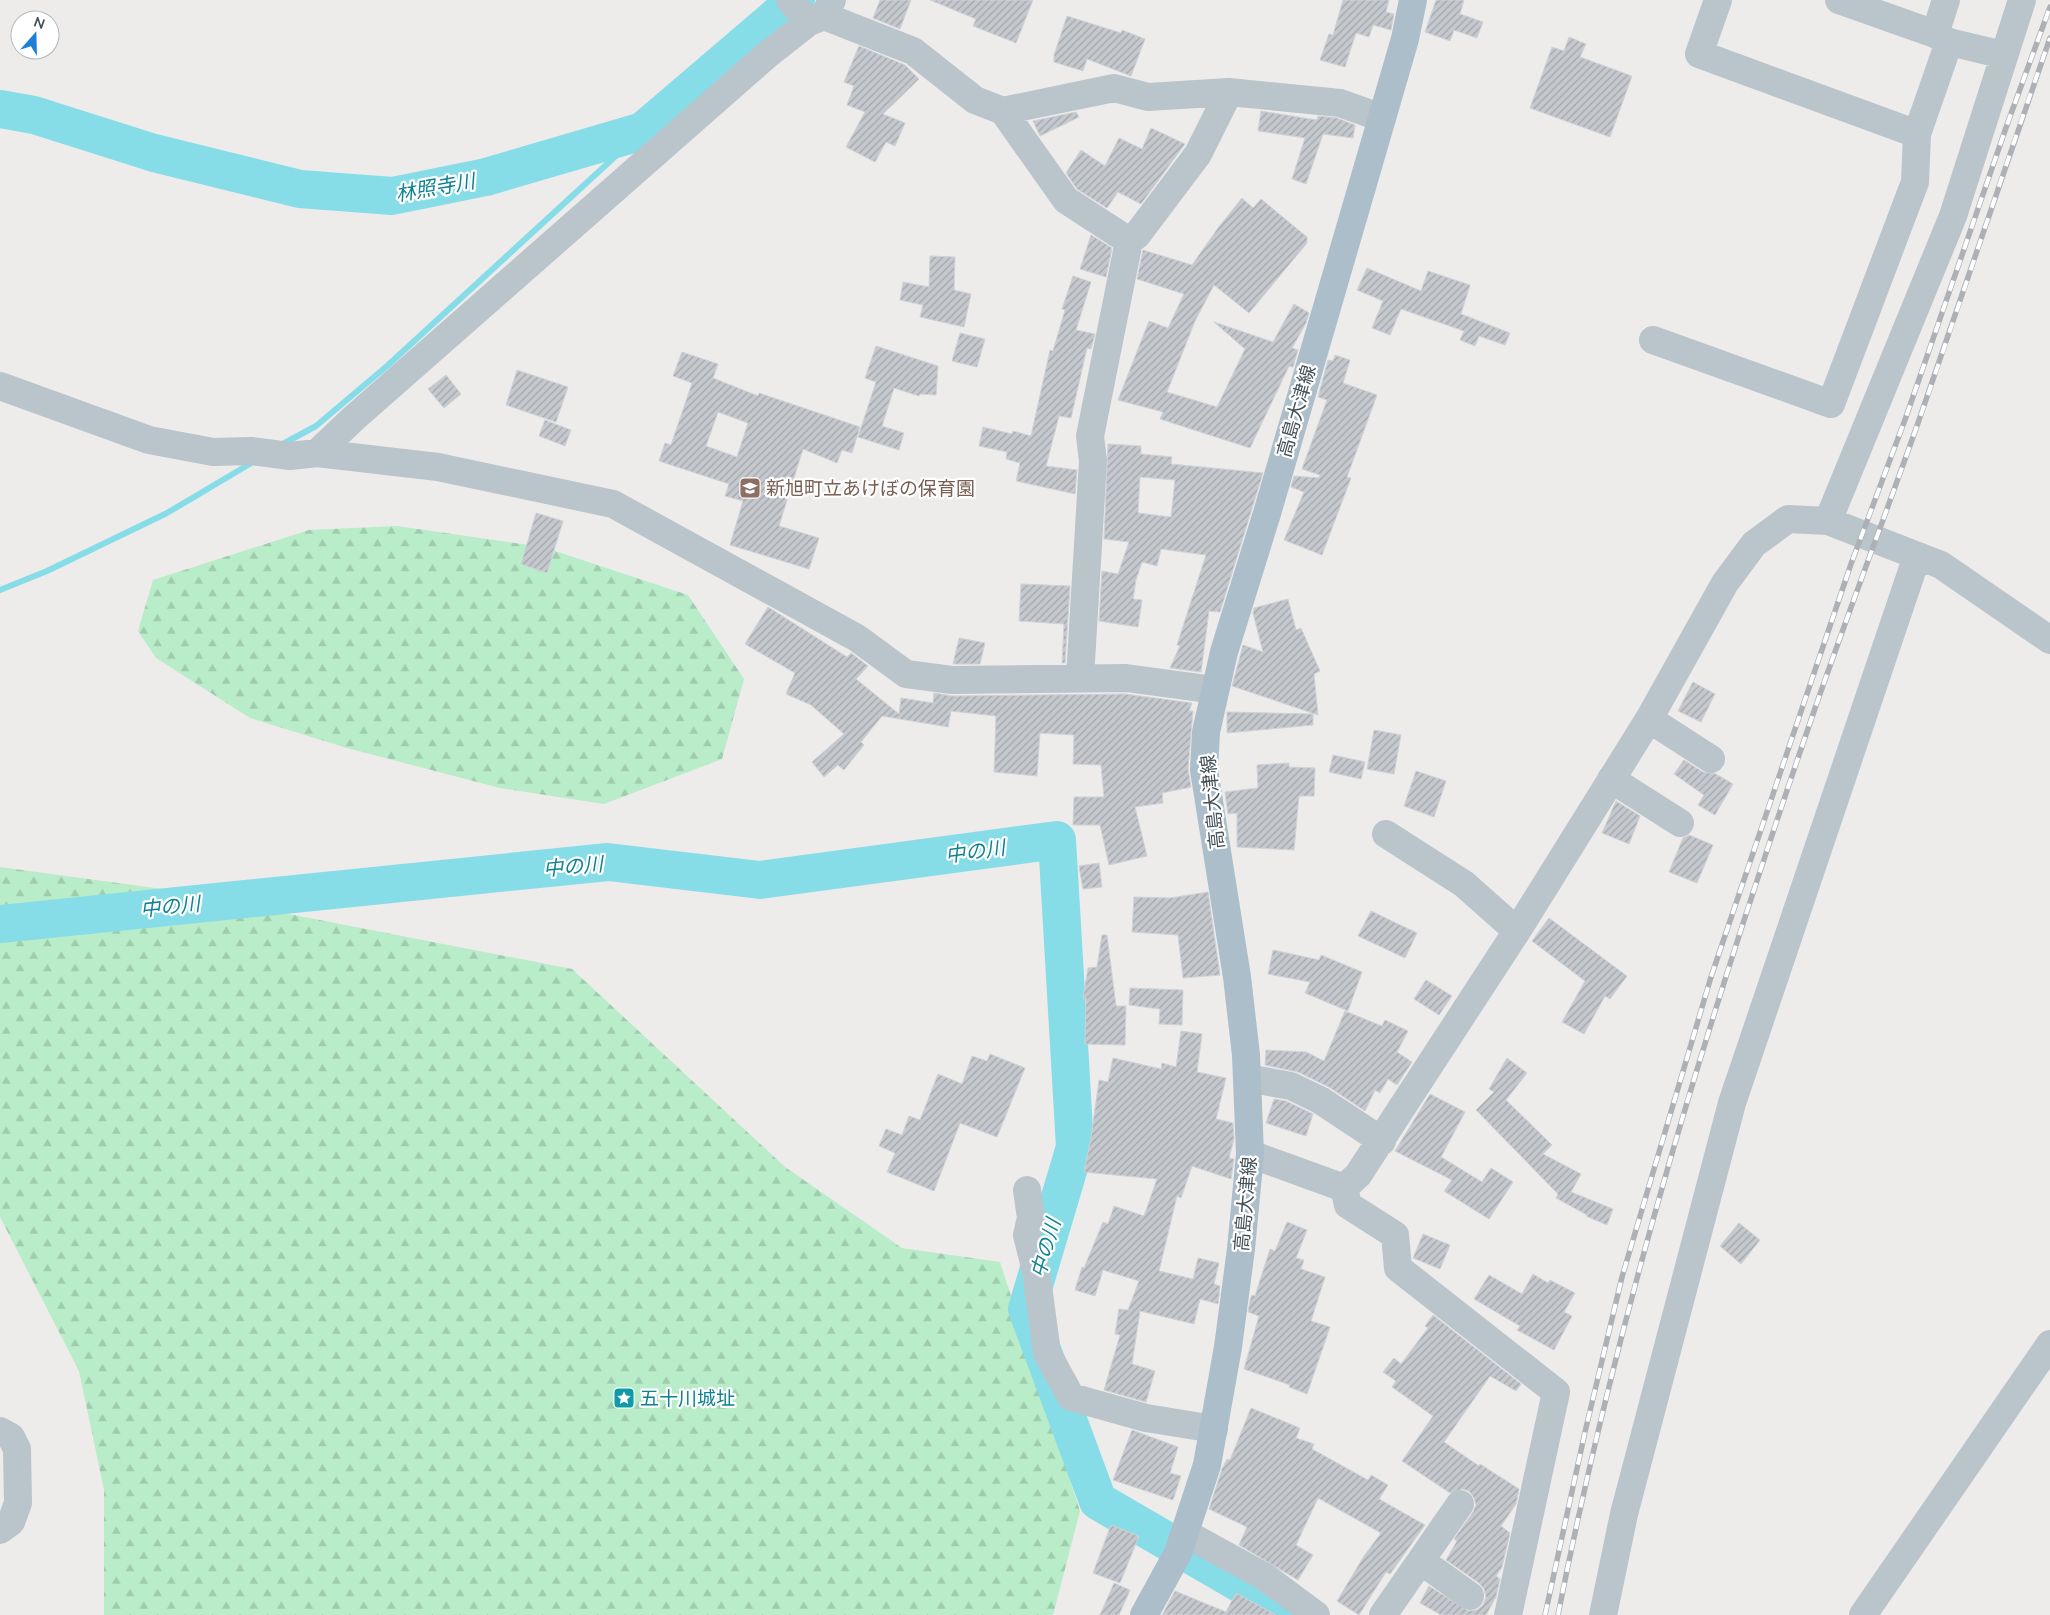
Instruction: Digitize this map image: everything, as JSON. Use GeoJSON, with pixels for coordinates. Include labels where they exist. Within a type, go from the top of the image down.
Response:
{"type":"FeatureCollection","features":[{"type":"Feature","properties":{"kind":"main road","name":"高島大津線"},"geometry":{"type":"LineString","coordinates":[[1144,1615],[1182,1542],[1207,1465],[1242,1249],[1250,1154],[1247,1078],[1237,977],[1204,770],[1206,732],[1215,690],[1405,39],[1413,0]]}},
{"type":"Feature","properties":{"kind":"street"},"geometry":{"type":"LineString","coordinates":[[790,0],[912,51],[975,100],[1003,111],[1114,88],[1148,97],[1229,92],[1340,102],[1382,118]]}},
{"type":"Feature","properties":{"kind":"street"},"geometry":{"type":"LineString","coordinates":[[1718,0],[1699,54],[1917,134]]}},
{"type":"Feature","properties":{"kind":"street"},"geometry":{"type":"LineString","coordinates":[[1839,0],[1942,38],[2004,55]]}},
{"type":"Feature","properties":{"kind":"street"},"geometry":{"type":"LineString","coordinates":[[1654,340],[1831,404],[1916,182],[1917,134],[1942,38],[1946,0]]}},
{"type":"Feature","properties":{"kind":"street"},"geometry":{"type":"LineString","coordinates":[[1828,521],[1953,216],[2022,0]]}},
{"type":"Feature","properties":{"kind":"street"},"geometry":{"type":"LineString","coordinates":[[317,453],[354,418],[760,61],[821,12]]}},
{"type":"Feature","properties":{"kind":"street"},"geometry":{"type":"LineString","coordinates":[[1080,678],[1093,461],[1090,436],[1129,241],[1138,235],[1198,154],[1229,92]]}},
{"type":"Feature","properties":{"kind":"street"},"geometry":{"type":"LineString","coordinates":[[1003,111],[1066,200],[1129,241]]}},
{"type":"Feature","properties":{"kind":"street"},"geometry":{"type":"LineString","coordinates":[[0,386],[149,440],[213,452],[252,452],[290,456],[317,453],[438,466],[613,504],[857,638],[906,674],[952,680],[1126,678],[1215,690]]}},
{"type":"Feature","properties":{"kind":"street"},"geometry":{"type":"LineString","coordinates":[[1344,1188],[1358,1175],[1382,1140],[1517,931],[1649,719],[1725,583],[1754,544],[1788,519],[1828,521],[1941,565],[2050,640]]}},
{"type":"Feature","properties":{"kind":"street"},"geometry":{"type":"LineString","coordinates":[[1603,1615],[1624,1514],[1732,1102],[1917,556]]}},
{"type":"Feature","properties":{"kind":"street"},"geometry":{"type":"LineString","coordinates":[[1649,719],[1711,759]]}},
{"type":"Feature","properties":{"kind":"street"},"geometry":{"type":"LineString","coordinates":[[1612,778],[1680,822]]}},
{"type":"Feature","properties":{"kind":"street"},"geometry":{"type":"LineString","coordinates":[[1386,834],[1464,884],[1517,931]]}},
{"type":"Feature","properties":{"kind":"street"},"geometry":{"type":"LineString","coordinates":[[1247,1078],[1291,1086],[1320,1100],[1382,1140]]}},
{"type":"Feature","properties":{"kind":"street"},"geometry":{"type":"LineString","coordinates":[[1250,1154],[1344,1188]]}},
{"type":"Feature","properties":{"kind":"street"},"geometry":{"type":"LineString","coordinates":[[1344,1188],[1348,1205],[1395,1236],[1398,1268],[1556,1392],[1508,1615]]}},
{"type":"Feature","properties":{"kind":"street"},"geometry":{"type":"LineString","coordinates":[[1027,1190],[1031,1218],[1027,1236],[1036,1271],[1047,1353],[1071,1397],[1146,1418],[1214,1429]]}},
{"type":"Feature","properties":{"kind":"street"},"geometry":{"type":"LineString","coordinates":[[1863,1615],[2050,1344]]}},
{"type":"Feature","properties":{"kind":"street"},"geometry":{"type":"LineString","coordinates":[[0,1430],[11,1437],[17,1449],[18,1503],[11,1522],[0,1530]]}},
{"type":"Feature","properties":{"kind":"street"},"geometry":{"type":"LineString","coordinates":[[1383,1615],[1460,1504]]}},
{"type":"Feature","properties":{"kind":"street"},"geometry":{"type":"LineString","coordinates":[[1182,1542],[1265,1577],[1316,1615]]}},
{"type":"Feature","properties":{"kind":"street"},"geometry":{"type":"LineString","coordinates":[[1420,1561],[1470,1596]]}},
{"type":"Feature","properties":{"kind":"green space"},"geometry":{"type":"Polygon","coordinates":[[[397,526],[543,547],[688,595],[744,679],[722,759],[604,804],[500,788],[347,748],[250,718],[156,658],[138,631],[153,580],[309,530],[397,526]]]}},
{"type":"Feature","properties":{"kind":"green space"},"geometry":{"type":"Polygon","coordinates":[[[0,867],[155,888],[572,969],[785,1167],[902,1248],[1000,1262],[1080,1511],[1053,1615],[104,1615],[104,1490],[79,1371],[0,1217],[0,867]]]}},
{"type":"Feature","properties":{"kind":"building"},"geometry":{"type":"Polygon","coordinates":[[[880,0],[911,0],[900,29],[873,18],[880,0]]]}},
{"type":"Feature","properties":{"kind":"building"},"geometry":{"type":"Polygon","coordinates":[[[930,0],[1033,0],[1016,43],[973,26],[976,19],[930,0]]]}},
{"type":"Feature","properties":{"kind":"building"},"geometry":{"type":"Polygon","coordinates":[[[1343,0],[1389,0],[1386,12],[1394,14],[1391,30],[1373,25],[1369,37],[1356,33],[1345,67],[1320,60],[1329,34],[1333,35],[1343,0]]]}},
{"type":"Feature","properties":{"kind":"building"},"geometry":{"type":"Polygon","coordinates":[[[1436,0],[1464,0],[1460,14],[1483,22],[1477,38],[1454,30],[1450,41],[1425,32],[1436,0]]]}},
{"type":"Feature","properties":{"kind":"building"},"geometry":{"type":"Polygon","coordinates":[[[1067,16],[1121,33],[1122,30],[1145,39],[1131,76],[1087,59],[1083,71],[1054,62],[1054,55],[1067,16]]]}},
{"type":"Feature","properties":{"kind":"building"},"geometry":{"type":"Polygon","coordinates":[[[1569,37],[1586,44],[1580,57],[1632,76],[1610,137],[1530,108],[1552,47],[1564,51],[1569,37]]]}},
{"type":"Feature","properties":{"kind":"building"},"geometry":{"type":"Polygon","coordinates":[[[859,46],[905,65],[919,79],[883,114],[905,123],[895,146],[886,142],[875,162],[846,147],[865,112],[847,105],[854,86],[844,82],[859,46]]]}},
{"type":"Feature","properties":{"kind":"building"},"geometry":{"type":"Polygon","coordinates":[[[1261,111],[1317,120],[1318,116],[1337,118],[1355,125],[1353,138],[1323,134],[1306,184],[1292,179],[1305,138],[1258,131],[1261,111]]]}},
{"type":"Feature","properties":{"kind":"building"},"geometry":{"type":"Polygon","coordinates":[[[1076,112],[1079,117],[1040,136],[1033,121],[1076,112]]]}},
{"type":"Feature","properties":{"kind":"building"},"geometry":{"type":"Polygon","coordinates":[[[1151,128],[1185,144],[1141,204],[1118,192],[1107,208],[1077,189],[1066,173],[1081,150],[1105,166],[1119,138],[1142,149],[1151,128]]]}},
{"type":"Feature","properties":{"kind":"building"},"geometry":{"type":"Polygon","coordinates":[[[1242,198],[1253,208],[1261,199],[1307,237],[1307,243],[1249,313],[1214,285],[1195,321],[1167,392],[1217,407],[1245,349],[1214,322],[1273,342],[1294,304],[1309,313],[1306,323],[1292,348],[1298,350],[1293,367],[1289,366],[1250,448],[1160,419],[1163,412],[1118,400],[1149,321],[1168,328],[1184,294],[1137,279],[1143,250],[1192,265],[1242,198]]]}},
{"type":"Feature","properties":{"kind":"building"},"geometry":{"type":"Polygon","coordinates":[[[1091,235],[1112,248],[1106,277],[1080,269],[1091,235]]]}},
{"type":"Feature","properties":{"kind":"building"},"geometry":{"type":"Polygon","coordinates":[[[930,256],[955,257],[954,290],[971,294],[964,327],[920,317],[923,305],[900,300],[903,282],[929,287],[930,256]]]}},
{"type":"Feature","properties":{"kind":"building"},"geometry":{"type":"Polygon","coordinates":[[[1367,268],[1421,291],[1428,271],[1470,285],[1461,314],[1510,333],[1505,345],[1479,336],[1475,346],[1460,340],[1464,331],[1401,309],[1390,335],[1372,328],[1383,301],[1357,290],[1367,268]]]}},
{"type":"Feature","properties":{"kind":"building"},"geometry":{"type":"Polygon","coordinates":[[[1073,276],[1091,282],[1076,330],[1095,334],[1091,349],[1087,348],[1071,418],[1059,416],[1046,466],[1077,470],[1075,494],[1016,481],[1020,463],[1006,459],[1007,452],[979,446],[983,427],[1012,434],[1013,431],[1031,436],[1050,350],[1053,351],[1065,310],[1062,309],[1073,276]]]}},
{"type":"Feature","properties":{"kind":"building"},"geometry":{"type":"Polygon","coordinates":[[[960,333],[985,339],[977,367],[952,361],[960,333]]]}},
{"type":"Feature","properties":{"kind":"building"},"geometry":{"type":"Polygon","coordinates":[[[876,346],[938,366],[936,395],[920,394],[919,396],[894,388],[882,426],[904,433],[899,450],[858,437],[876,382],[865,378],[876,346]]]}},
{"type":"Feature","properties":{"kind":"building"},"geometry":{"type":"Polygon","coordinates":[[[682,352],[718,364],[713,378],[758,396],[759,393],[860,427],[852,453],[842,450],[837,463],[803,449],[779,526],[819,538],[809,569],[730,545],[743,501],[725,496],[729,484],[659,461],[665,443],[671,445],[692,383],[673,376],[682,352]],[[718,412],[706,446],[737,457],[748,423],[718,412]]]}},
{"type":"Feature","properties":{"kind":"building"},"geometry":{"type":"Polygon","coordinates":[[[1335,355],[1350,360],[1343,383],[1377,395],[1347,477],[1351,478],[1322,555],[1284,540],[1304,492],[1291,487],[1294,476],[1319,478],[1320,475],[1302,469],[1327,400],[1318,397],[1328,360],[1333,361],[1335,355]]]}},
{"type":"Feature","properties":{"kind":"building"},"geometry":{"type":"Polygon","coordinates":[[[517,370],[568,387],[556,422],[506,405],[517,370]]]}},
{"type":"Feature","properties":{"kind":"building"},"geometry":{"type":"Polygon","coordinates":[[[446,375],[461,394],[444,408],[428,389],[446,375]]]}},
{"type":"Feature","properties":{"kind":"building"},"geometry":{"type":"Polygon","coordinates":[[[545,420],[571,430],[565,446],[539,436],[545,420]]]}},
{"type":"Feature","properties":{"kind":"building"},"geometry":{"type":"Polygon","coordinates":[[[1108,444],[1141,446],[1141,454],[1172,457],[1171,464],[1263,473],[1220,612],[1209,611],[1201,672],[1170,668],[1180,646],[1177,645],[1206,555],[1161,549],[1157,566],[1142,562],[1136,580],[1133,599],[1142,600],[1138,627],[1099,621],[1102,571],[1118,574],[1129,542],[1104,539],[1108,444]],[[1140,477],[1138,513],[1171,517],[1175,480],[1140,477]]]}},
{"type":"Feature","properties":{"kind":"building"},"geometry":{"type":"Polygon","coordinates":[[[536,513],[563,521],[547,573],[521,564],[536,513]]]}},
{"type":"Feature","properties":{"kind":"building"},"geometry":{"type":"Polygon","coordinates":[[[1021,584],[1070,586],[1065,663],[1062,663],[1064,624],[1019,621],[1021,584]]]}},
{"type":"Feature","properties":{"kind":"building"},"geometry":{"type":"Polygon","coordinates":[[[1288,599],[1296,630],[1301,628],[1320,671],[1314,674],[1318,715],[1232,686],[1243,645],[1263,652],[1253,613],[1254,608],[1288,599]]]}},
{"type":"Feature","properties":{"kind":"building"},"geometry":{"type":"Polygon","coordinates":[[[768,607],[847,657],[851,653],[868,666],[856,679],[899,714],[901,698],[933,703],[934,693],[952,696],[1125,694],[1192,703],[1189,711],[1193,711],[1188,769],[1191,787],[1162,793],[1163,803],[1135,807],[1147,856],[1109,865],[1100,825],[1073,825],[1074,797],[1104,797],[1101,765],[1073,764],[1074,735],[1040,733],[1037,776],[994,772],[996,716],[951,711],[948,727],[882,716],[861,742],[864,745],[844,770],[838,765],[824,777],[812,762],[844,734],[811,705],[786,694],[795,673],[745,644],[768,607]]]}},
{"type":"Feature","properties":{"kind":"building"},"geometry":{"type":"Polygon","coordinates":[[[959,638],[985,643],[980,664],[953,664],[959,638]]]}},
{"type":"Feature","properties":{"kind":"building"},"geometry":{"type":"Polygon","coordinates":[[[1693,682],[1715,694],[1701,722],[1678,711],[1693,682]]]}},
{"type":"Feature","properties":{"kind":"building"},"geometry":{"type":"Polygon","coordinates":[[[1227,712],[1313,714],[1313,725],[1227,733],[1227,712]]]}},
{"type":"Feature","properties":{"kind":"building"},"geometry":{"type":"Polygon","coordinates":[[[1374,730],[1401,735],[1394,774],[1367,769],[1374,730]]]}},
{"type":"Feature","properties":{"kind":"building"},"geometry":{"type":"Polygon","coordinates":[[[1333,755],[1365,762],[1361,779],[1329,772],[1333,755]]]}},
{"type":"Feature","properties":{"kind":"building"},"geometry":{"type":"Polygon","coordinates":[[[1684,760],[1703,772],[1716,774],[1733,784],[1715,815],[1698,805],[1704,795],[1674,774],[1684,760]]]}},
{"type":"Feature","properties":{"kind":"building"},"geometry":{"type":"Polygon","coordinates":[[[1289,763],[1289,767],[1315,768],[1314,796],[1299,796],[1294,850],[1237,847],[1237,813],[1228,814],[1225,792],[1258,788],[1257,765],[1289,763]]]}},
{"type":"Feature","properties":{"kind":"building"},"geometry":{"type":"Polygon","coordinates":[[[1416,771],[1446,781],[1434,817],[1404,806],[1416,771]]]}},
{"type":"Feature","properties":{"kind":"building"},"geometry":{"type":"Polygon","coordinates":[[[1616,801],[1640,816],[1629,844],[1602,833],[1616,801]]]}},
{"type":"Feature","properties":{"kind":"building"},"geometry":{"type":"Polygon","coordinates":[[[1689,835],[1713,845],[1697,883],[1669,872],[1683,838],[1689,835]]]}},
{"type":"Feature","properties":{"kind":"building"},"geometry":{"type":"Polygon","coordinates":[[[1099,863],[1102,887],[1083,889],[1079,866],[1099,863]]]}},
{"type":"Feature","properties":{"kind":"building"},"geometry":{"type":"Polygon","coordinates":[[[1208,892],[1220,975],[1183,978],[1178,935],[1132,932],[1134,897],[1170,898],[1208,892]]]}},
{"type":"Feature","properties":{"kind":"building"},"geometry":{"type":"Polygon","coordinates":[[[1371,911],[1417,933],[1405,958],[1358,936],[1371,911]]]}},
{"type":"Feature","properties":{"kind":"building"},"geometry":{"type":"Polygon","coordinates":[[[1549,918],[1627,976],[1610,999],[1605,996],[1584,1034],[1562,1022],[1585,981],[1532,941],[1549,918]]]}},
{"type":"Feature","properties":{"kind":"building"},"geometry":{"type":"Polygon","coordinates":[[[1102,935],[1107,935],[1116,1006],[1126,1006],[1125,1045],[1085,1044],[1086,998],[1083,998],[1088,968],[1097,967],[1102,935]]]}},
{"type":"Feature","properties":{"kind":"building"},"geometry":{"type":"Polygon","coordinates":[[[1273,950],[1319,960],[1321,955],[1362,972],[1348,1011],[1305,993],[1310,982],[1268,974],[1273,950]]]}},
{"type":"Feature","properties":{"kind":"building"},"geometry":{"type":"Polygon","coordinates":[[[1426,980],[1452,996],[1439,1015],[1414,999],[1426,980]]]}},
{"type":"Feature","properties":{"kind":"building"},"geometry":{"type":"Polygon","coordinates":[[[1130,988],[1183,990],[1182,1025],[1159,1024],[1160,1009],[1129,1005],[1130,988]]]}},
{"type":"Feature","properties":{"kind":"building"},"geometry":{"type":"Polygon","coordinates":[[[1345,1011],[1382,1026],[1385,1020],[1408,1031],[1397,1052],[1412,1062],[1397,1085],[1388,1079],[1380,1093],[1375,1090],[1365,1111],[1329,1087],[1298,1072],[1265,1065],[1266,1050],[1306,1052],[1324,1061],[1345,1011]]]}},
{"type":"Feature","properties":{"kind":"building"},"geometry":{"type":"Polygon","coordinates":[[[1181,1031],[1202,1034],[1197,1072],[1226,1078],[1216,1119],[1233,1123],[1234,1139],[1229,1158],[1234,1159],[1231,1179],[1192,1166],[1181,1198],[1177,1196],[1159,1271],[1193,1279],[1198,1258],[1219,1263],[1214,1284],[1220,1286],[1218,1304],[1200,1299],[1194,1324],[1140,1311],[1132,1364],[1155,1371],[1146,1402],[1104,1390],[1120,1335],[1115,1334],[1119,1309],[1128,1310],[1139,1281],[1103,1270],[1095,1296],[1075,1290],[1082,1267],[1084,1268],[1103,1222],[1108,1224],[1114,1206],[1144,1216],[1157,1179],[1084,1172],[1099,1080],[1108,1082],[1113,1058],[1161,1069],[1162,1063],[1176,1067],[1181,1031]]]}},
{"type":"Feature","properties":{"kind":"building"},"geometry":{"type":"Polygon","coordinates":[[[990,1054],[1025,1068],[997,1137],[960,1123],[934,1191],[887,1172],[895,1153],[879,1146],[886,1129],[902,1135],[909,1116],[920,1120],[938,1074],[962,1084],[972,1056],[987,1061],[990,1054]]]}},
{"type":"Feature","properties":{"kind":"building"},"geometry":{"type":"Polygon","coordinates":[[[1507,1058],[1527,1073],[1506,1100],[1552,1145],[1543,1154],[1581,1174],[1571,1192],[1613,1209],[1607,1225],[1586,1216],[1556,1198],[1558,1194],[1476,1110],[1494,1092],[1489,1089],[1507,1058]]]}},
{"type":"Feature","properties":{"kind":"building"},"geometry":{"type":"Polygon","coordinates":[[[1430,1094],[1465,1112],[1441,1157],[1482,1182],[1491,1168],[1513,1182],[1489,1219],[1444,1191],[1452,1180],[1395,1151],[1430,1094]]]}},
{"type":"Feature","properties":{"kind":"building"},"geometry":{"type":"Polygon","coordinates":[[[1274,1099],[1286,1101],[1313,1114],[1306,1136],[1266,1123],[1274,1099]]]}},
{"type":"Feature","properties":{"kind":"building"},"geometry":{"type":"Polygon","coordinates":[[[1287,1222],[1307,1230],[1296,1258],[1304,1260],[1301,1269],[1325,1277],[1311,1321],[1330,1327],[1307,1394],[1289,1387],[1290,1385],[1244,1369],[1259,1316],[1248,1312],[1250,1300],[1252,1295],[1255,1296],[1270,1249],[1275,1251],[1287,1222]]]}},
{"type":"Feature","properties":{"kind":"building"},"geometry":{"type":"Polygon","coordinates":[[[1739,1223],[1760,1240],[1741,1264],[1720,1246],[1739,1223]]]}},
{"type":"Feature","properties":{"kind":"building"},"geometry":{"type":"Polygon","coordinates":[[[1423,1234],[1450,1245],[1440,1269],[1413,1258],[1423,1234]]]}},
{"type":"Feature","properties":{"kind":"building"},"geometry":{"type":"Polygon","coordinates":[[[1533,1274],[1548,1283],[1550,1280],[1575,1293],[1564,1312],[1572,1316],[1554,1350],[1517,1330],[1520,1326],[1474,1299],[1489,1275],[1522,1294],[1533,1274]]]}},
{"type":"Feature","properties":{"kind":"building"},"geometry":{"type":"Polygon","coordinates":[[[1433,1315],[1521,1384],[1516,1391],[1490,1376],[1444,1442],[1479,1466],[1480,1464],[1519,1489],[1516,1504],[1501,1526],[1510,1533],[1502,1567],[1496,1576],[1500,1579],[1496,1597],[1486,1615],[1441,1615],[1420,1603],[1429,1586],[1468,1611],[1477,1610],[1483,1605],[1486,1597],[1484,1589],[1479,1583],[1446,1560],[1457,1541],[1454,1539],[1473,1512],[1476,1505],[1474,1498],[1469,1491],[1462,1489],[1450,1493],[1402,1461],[1433,1416],[1392,1387],[1396,1381],[1383,1372],[1394,1358],[1401,1364],[1428,1328],[1425,1326],[1433,1315]]]}},
{"type":"Feature","properties":{"kind":"building"},"geometry":{"type":"Polygon","coordinates":[[[1251,1408],[1300,1428],[1296,1438],[1314,1444],[1312,1449],[1368,1480],[1371,1475],[1388,1485],[1379,1499],[1425,1525],[1390,1574],[1386,1572],[1359,1615],[1337,1601],[1364,1556],[1381,1533],[1318,1498],[1296,1545],[1313,1555],[1298,1580],[1239,1545],[1247,1527],[1209,1509],[1222,1469],[1227,1459],[1230,1460],[1251,1408]]]}},
{"type":"Feature","properties":{"kind":"building"},"geometry":{"type":"Polygon","coordinates":[[[1132,1430],[1178,1447],[1170,1473],[1181,1476],[1173,1500],[1113,1480],[1132,1430]]]}},
{"type":"Feature","properties":{"kind":"building"},"geometry":{"type":"Polygon","coordinates":[[[1111,1525],[1139,1536],[1120,1583],[1093,1573],[1111,1525]]]}},
{"type":"Feature","properties":{"kind":"building"},"geometry":{"type":"Polygon","coordinates":[[[1114,1583],[1130,1590],[1119,1615],[1100,1615],[1114,1583]]]}},
{"type":"Feature","properties":{"kind":"building"},"geometry":{"type":"Polygon","coordinates":[[[1175,1591],[1226,1612],[1236,1593],[1276,1615],[1162,1615],[1175,1591]]]}},
{"type":"Feature","properties":{"kind":"waterway","name":"林照寺川"},"geometry":{"type":"LineString","coordinates":[[0,109],[34,115],[154,153],[300,189],[392,196],[486,177],[643,131],[796,0]]}},
{"type":"Feature","properties":{"kind":"waterway"},"geometry":{"type":"LineString","coordinates":[[281,445],[316,426],[387,366],[643,131]]}},
{"type":"Feature","properties":{"kind":"waterway"},"geometry":{"type":"LineString","coordinates":[[0,590],[47,571],[167,513],[253,462]]}},
{"type":"Feature","properties":{"kind":"waterway","name":"中の川"},"geometry":{"type":"LineString","coordinates":[[0,924],[608,862],[760,880],[1057,840],[1075,1147],[1027,1309],[1098,1501],[1241,1584],[1283,1615]]}},
{"type":"Feature","properties":{"kind":"railway"},"geometry":{"type":"LineString","coordinates":[[1545,1615],[1585,1432],[1622,1277],[1711,977],[1851,564],[1906,417],[2008,122],[2050,7]]}},
{"type":"Feature","properties":{"kind":"railway"},"geometry":{"type":"LineString","coordinates":[[1558,1615],[1582,1501],[1609,1388],[1638,1275],[1702,1052],[1811,720],[1918,423],[2050,38]]}},
{"type":"Feature","properties":{"kind":"place","name":"新旭町立あけぼの保育園"},"geometry":{"type":"Point","coordinates":[750,488]}},
{"type":"Feature","properties":{"kind":"place","name":"五十川城址"},"geometry":{"type":"Point","coordinates":[624,1398]}}]}
